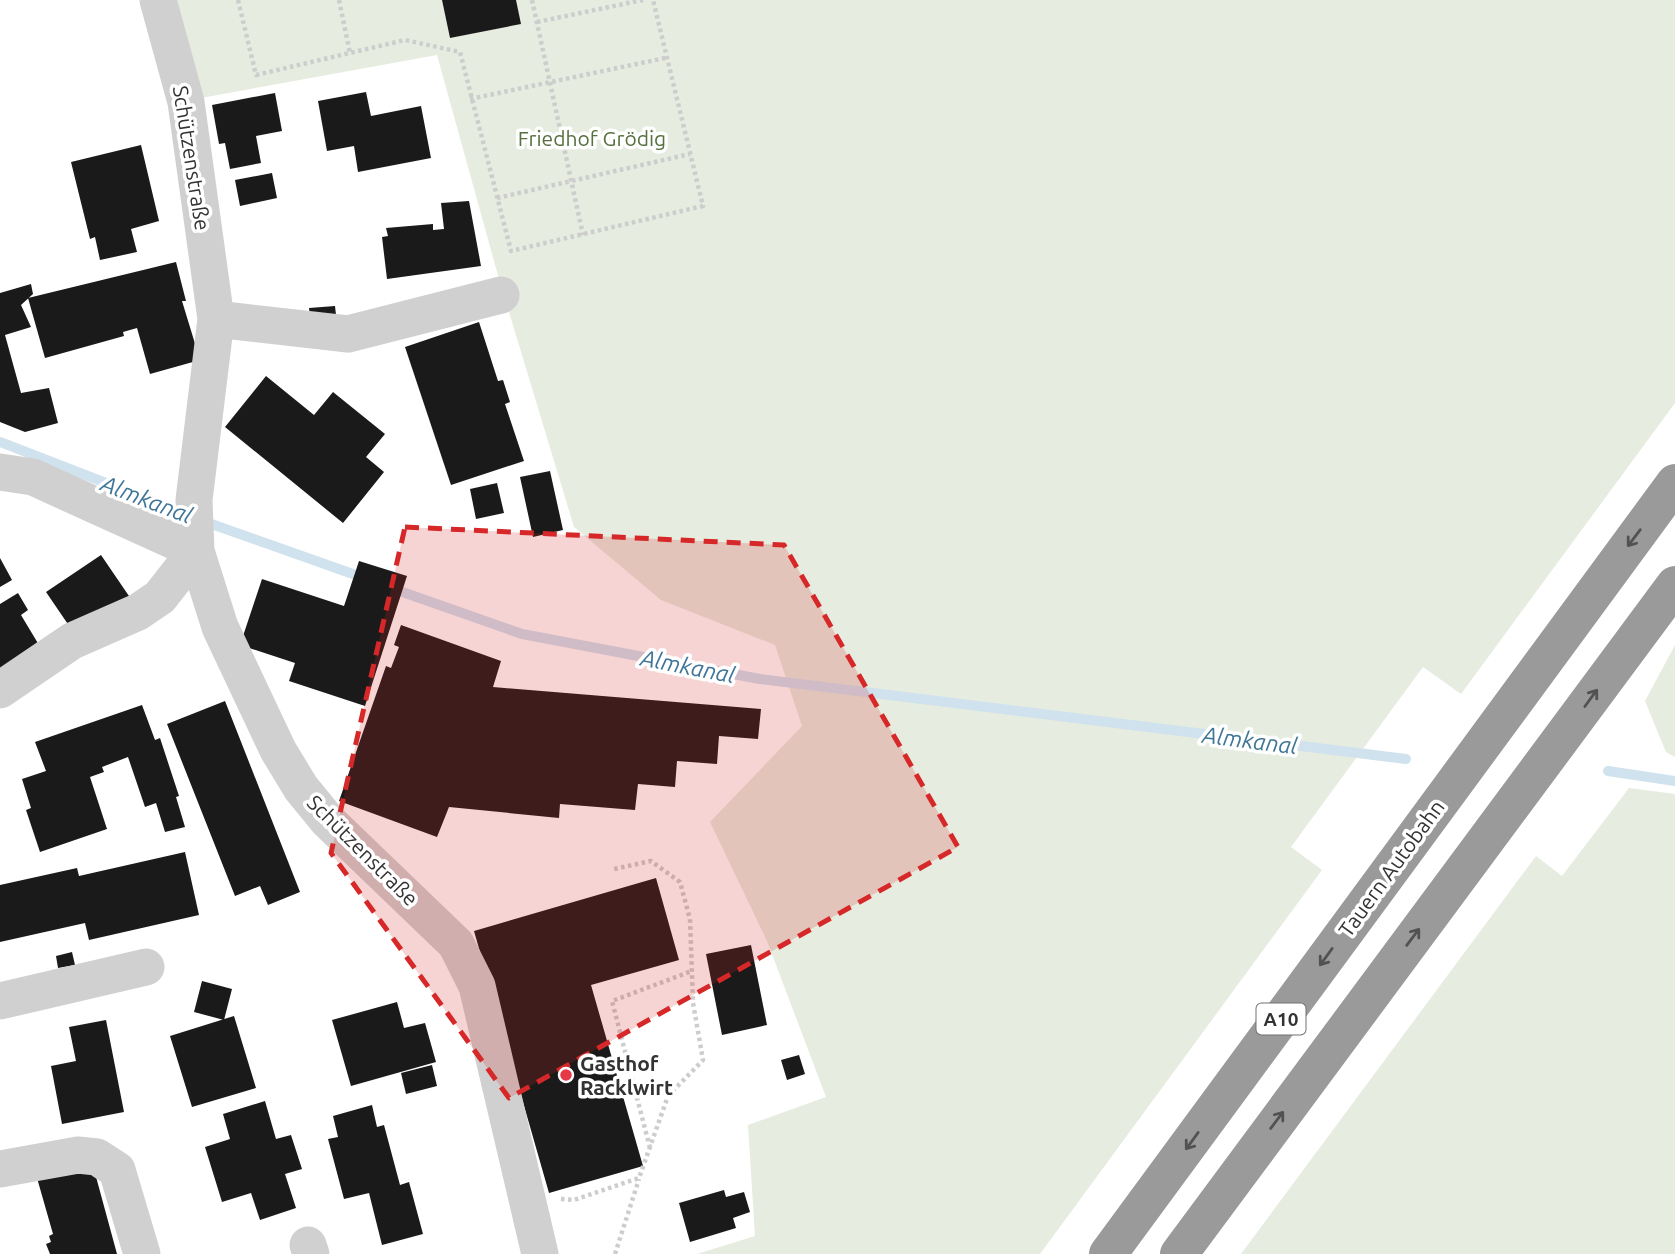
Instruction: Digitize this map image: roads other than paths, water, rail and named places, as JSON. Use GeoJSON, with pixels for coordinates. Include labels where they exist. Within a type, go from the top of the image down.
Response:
{"type":"FeatureCollection","features":[{"type":"Feature","properties":{"kind":"highway","name":"Tauern Autobahn"},"geometry":{"type":"LineString","coordinates":[[1108,1254],[1675,484]]}},
{"type":"Feature","properties":{"kind":"highway","name":"A10"},"geometry":{"type":"LineString","coordinates":[[1179,1254],[1675,585]]}},
{"type":"Feature","properties":{"kind":"street","name":"Schützenstraße"},"geometry":{"type":"LineString","coordinates":[[158,0],[186,103],[216,318],[194,500],[195,543],[220,627],[278,750],[301,788],[328,821],[456,944],[477,986],[540,1254]]}},
{"type":"Feature","properties":{"kind":"street"},"geometry":{"type":"LineString","coordinates":[[216,318],[348,334],[501,295]]}},
{"type":"Feature","properties":{"kind":"street"},"geometry":{"type":"LineString","coordinates":[[0,472],[33,477],[195,543],[160,597],[138,612],[72,641],[0,691]]}},
{"type":"Feature","properties":{"kind":"street"},"geometry":{"type":"LineString","coordinates":[[0,1001],[146,967]]}},
{"type":"Feature","properties":{"kind":"street"},"geometry":{"type":"LineString","coordinates":[[0,1169],[78,1155],[97,1157],[117,1170],[142,1254]]}},
{"type":"Feature","properties":{"kind":"waterway","name":"Almkanal"},"geometry":{"type":"LineString","coordinates":[[0,442],[186,514]]}},
{"type":"Feature","properties":{"kind":"waterway","name":"Almkanal"},"geometry":{"type":"LineString","coordinates":[[203,521],[367,579]]}},
{"type":"Feature","properties":{"kind":"waterway","name":"Almkanal"},"geometry":{"type":"LineString","coordinates":[[391,588],[522,634],[760,679],[1406,759]]}},
{"type":"Feature","properties":{"kind":"waterway"},"geometry":{"type":"LineString","coordinates":[[1608,771],[1675,781]]}},
{"type":"Feature","properties":{"kind":"place","name":"Gasthof Racklwirt"},"geometry":{"type":"Point","coordinates":[566,1075]}},
{"type":"Feature","properties":{"kind":"park label","name":"Friedhof Grödig"},"geometry":{"type":"Point","coordinates":[592,138]}}]}
